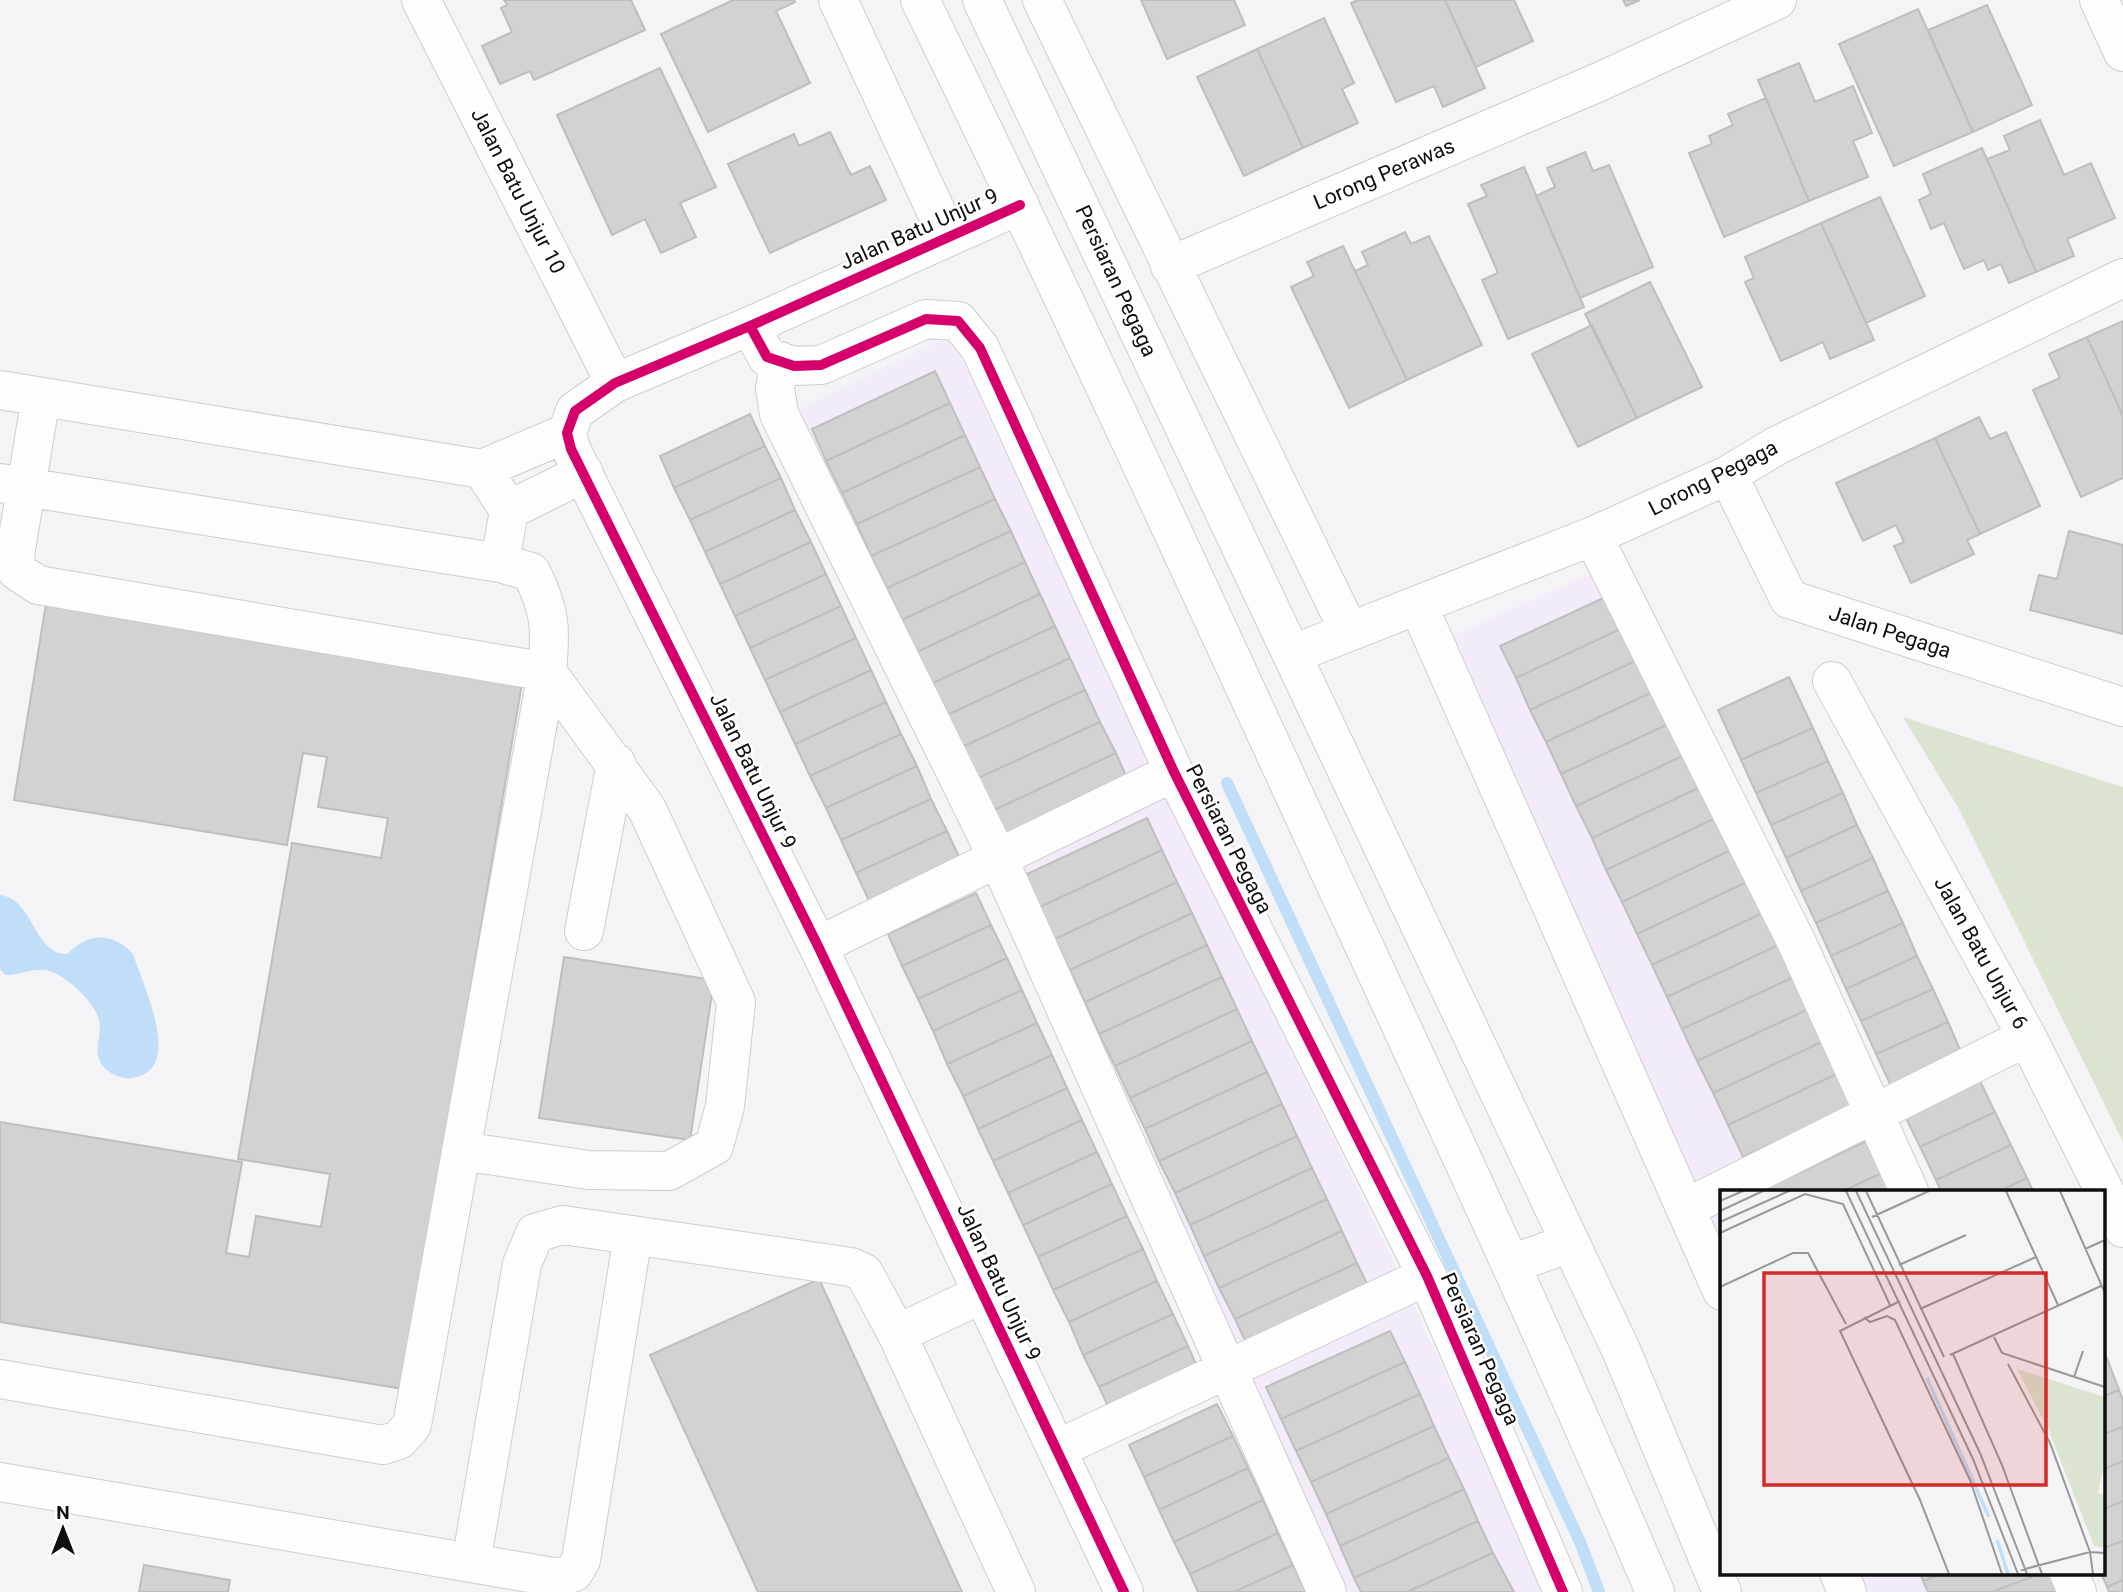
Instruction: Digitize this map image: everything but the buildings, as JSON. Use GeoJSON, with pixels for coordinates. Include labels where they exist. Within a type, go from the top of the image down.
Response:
{"type":"FeatureCollection","features":[{"type":"Feature","properties":{"kind":"street","name":"Jalan Batu Unjur 10"},"geometry":{"type":"LineString","coordinates":[[421,0],[615,383]]}},
{"type":"Feature","properties":{"kind":"street"},"geometry":{"type":"LineString","coordinates":[[838,0],[948,237]]}},
{"type":"Feature","properties":{"kind":"street"},"geometry":{"type":"LineString","coordinates":[[919,0],[1020,205],[1239,675],[1511,1264],[1655,1592]]}},
{"type":"Feature","properties":{"kind":"street","name":"Persiaran Pegaga"},"geometry":{"type":"LineString","coordinates":[[982,0],[1621,1350],[1722,1592]]}},
{"type":"Feature","properties":{"kind":"street"},"geometry":{"type":"LineString","coordinates":[[1042,0],[1349,631]]}},
{"type":"Feature","properties":{"kind":"street","name":"Lorong Perawas"},"geometry":{"type":"LineString","coordinates":[[1170,265],[1611,76],[1777,0]]}},
{"type":"Feature","properties":{"kind":"street"},"geometry":{"type":"LineString","coordinates":[[2099,0],[2123,52]]}},
{"type":"Feature","properties":{"kind":"street","name":"Jalan Batu Unjur 9"},"geometry":{"type":"LineString","coordinates":[[1020,205],[750,326],[615,383],[575,411],[568,433],[571,449],[818,946],[1124,1592]]}},
{"type":"Feature","properties":{"kind":"street","name":"Lorong Pegaga"},"geometry":{"type":"LineString","coordinates":[[1239,675],[1593,536],[1728,475],[1776,446],[2123,278]]}},
{"type":"Feature","properties":{"kind":"street","name":"Persiaran Pegaga"},"geometry":{"type":"LineString","coordinates":[[780,361],[794,366],[821,365],[926,319],[958,321],[980,348],[1174,772],[1427,1276],[1563,1592]]}},
{"type":"Feature","properties":{"kind":"street"},"geometry":{"type":"LineString","coordinates":[[750,326],[767,356],[780,361],[775,388],[779,414],[998,858],[1327,1592]]}},
{"type":"Feature","properties":{"kind":"street"},"geometry":{"type":"LineString","coordinates":[[0,390],[482,469],[568,433]]}},
{"type":"Feature","properties":{"kind":"street"},"geometry":{"type":"LineString","coordinates":[[41,397],[13,485],[18,571],[38,585],[547,672],[647,809],[736,1002],[725,1106],[714,1146],[669,1171],[589,1170],[461,1151]]}},
{"type":"Feature","properties":{"kind":"street"},"geometry":{"type":"LineString","coordinates":[[482,469],[509,510],[500,563]]}},
{"type":"Feature","properties":{"kind":"street"},"geometry":{"type":"LineString","coordinates":[[509,510],[584,473]]}},
{"type":"Feature","properties":{"kind":"street","name":"Jalan Pegaga"},"geometry":{"type":"LineString","coordinates":[[1728,475],[1788,599],[2123,707]]}},
{"type":"Feature","properties":{"kind":"street"},"geometry":{"type":"LineString","coordinates":[[0,1379],[383,1445],[399,1440],[412,1425],[547,672],[551,629],[545,600],[531,572],[500,563],[13,485]]}},
{"type":"Feature","properties":{"kind":"street"},"geometry":{"type":"LineString","coordinates":[[1593,536],[1797,943],[1876,1112],[1909,1190]]}},
{"type":"Feature","properties":{"kind":"street"},"geometry":{"type":"LineString","coordinates":[[1418,605],[1720,1286]]}},
{"type":"Feature","properties":{"kind":"street","name":"Jalan Batu Unjur 6"},"geometry":{"type":"LineString","coordinates":[[1832,681],[2027,1037],[2104,1190]]}},
{"type":"Feature","properties":{"kind":"street"},"geometry":{"type":"LineString","coordinates":[[584,930],[616,763]]}},
{"type":"Feature","properties":{"kind":"street"},"geometry":{"type":"LineString","coordinates":[[818,946],[1174,772]]}},
{"type":"Feature","properties":{"kind":"street"},"geometry":{"type":"LineString","coordinates":[[1722,1190],[2027,1037]]}},
{"type":"Feature","properties":{"kind":"street"},"geometry":{"type":"LineString","coordinates":[[1686,1208],[1720,1191]]}},
{"type":"Feature","properties":{"kind":"street","name":"Jalan Batu Unjur 6"},"geometry":{"type":"LineString","coordinates":[[2106,1194],[2123,1228]]}},
{"type":"Feature","properties":{"kind":"street"},"geometry":{"type":"LineString","coordinates":[[471,1563],[522,1264],[535,1233],[563,1225],[851,1267],[864,1273],[897,1334],[1016,1592]]}},
{"type":"Feature","properties":{"kind":"street"},"geometry":{"type":"LineString","coordinates":[[0,1482],[559,1578],[574,1573],[581,1560],[632,1235]]}},
{"type":"Feature","properties":{"kind":"street"},"geometry":{"type":"LineString","coordinates":[[1511,1264],[1570,1243]]}},
{"type":"Feature","properties":{"kind":"street"},"geometry":{"type":"LineString","coordinates":[[1057,1449],[1227,1372],[1427,1276]]}},
{"type":"Feature","properties":{"kind":"street"},"geometry":{"type":"LineString","coordinates":[[897,1334],[984,1293]]}},
{"type":"Feature","properties":{"kind":"street"},"geometry":{"type":"LineString","coordinates":[[1839,1574],[1847,1592]]}},
{"type":"Feature","properties":{"kind":"street"},"geometry":{"type":"LineString","coordinates":[[2069,1574],[2077,1592]]}},
{"type":"Feature","properties":{"kind":"shaded area"},"geometry":{"type":"Polygon","coordinates":[[[951,335],[1192,849],[1381,1235],[1546,1592],[1338,1592],[790,414],[951,335]]]}},
{"type":"Feature","properties":{"kind":"shaded area"},"geometry":{"type":"Polygon","coordinates":[[[1599,570],[1899,1190],[1720,1190],[1720,1251],[1448,638],[1599,570]]]}},
{"type":"Feature","properties":{"kind":"shaded area"},"geometry":{"type":"Polygon","coordinates":[[[1855,1574],[2058,1574],[2066,1592],[1862,1592],[1855,1574]]]}},
{"type":"Feature","properties":{"kind":"green space"},"geometry":{"type":"Polygon","coordinates":[[[1903,717],[2123,787],[2123,1142],[1959,809],[1903,717]]]}},
{"type":"Feature","properties":{"kind":"water"},"geometry":{"type":"Polygon","coordinates":[[[0,895],[12,899],[20,906],[40,937],[56,952],[67,954],[83,942],[100,938],[117,942],[133,954],[156,1022],[157,1057],[150,1069],[137,1077],[129,1078],[117,1076],[107,1070],[99,1058],[100,1027],[96,1013],[85,997],[62,977],[46,970],[5,975],[0,969],[0,895]]]}},
{"type":"Feature","properties":{"kind":"waterway"},"geometry":{"type":"LineString","coordinates":[[1227,783],[1580,1542],[1599,1592]]}},
{"type":"Feature","properties":{"kind":"cycle path"},"geometry":{"type":"LineString","coordinates":[[1020,205],[750,326],[615,383],[575,411],[567,433],[571,449],[818,946],[1124,1592]]}},
{"type":"Feature","properties":{"kind":"cycle path"},"geometry":{"type":"LineString","coordinates":[[750,326],[767,357],[794,366],[821,365],[926,319],[958,321],[980,348],[1174,772],[1427,1276],[1563,1592]]}}]}
